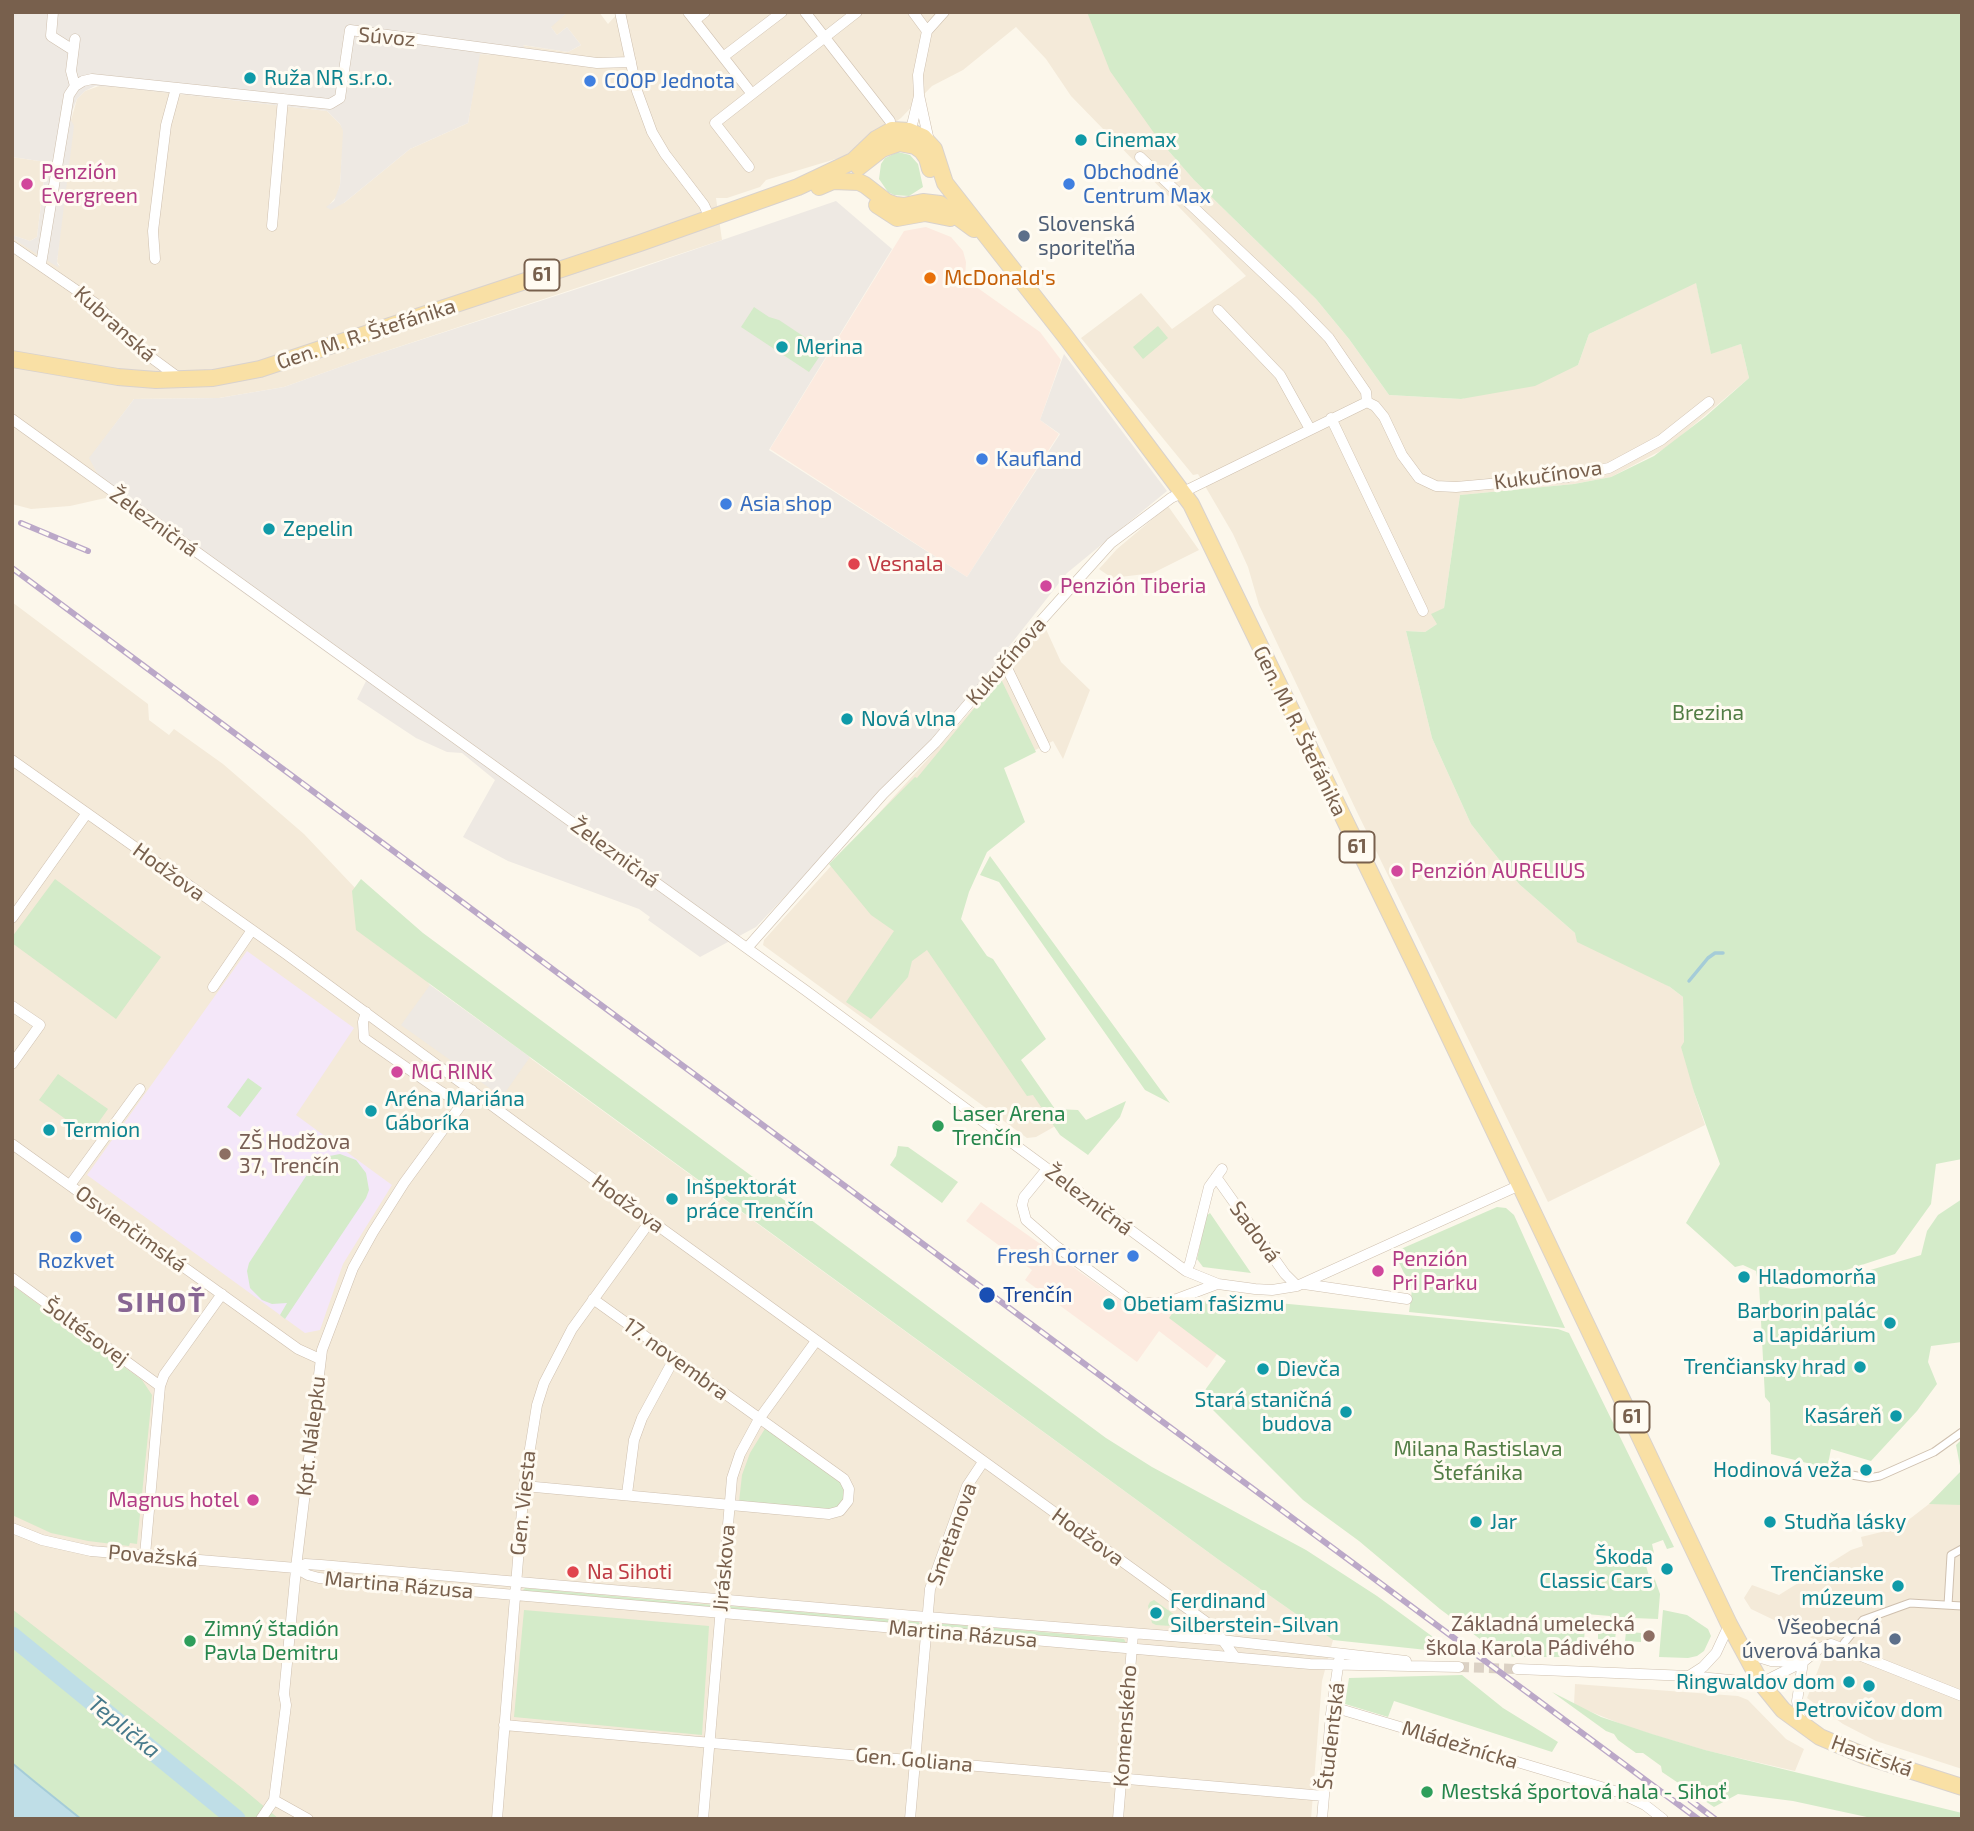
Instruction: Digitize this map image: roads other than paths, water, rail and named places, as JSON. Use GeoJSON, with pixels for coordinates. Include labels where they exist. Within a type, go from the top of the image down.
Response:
{"type":"FeatureCollection","features":[{"type":"Feature","properties":{"kind":"main road"},"geometry":{"type":"LineString","coordinates":[[899,131],[929,142]]}},
{"type":"Feature","properties":{"kind":"main road","name":"61"},"geometry":{"type":"LineString","coordinates":[[710,218],[853,169],[891,145],[899,131]]}},
{"type":"Feature","properties":{"kind":"main road","name":"61"},"geometry":{"type":"LineString","coordinates":[[821,181],[853,161],[876,139],[899,131]]}},
{"type":"Feature","properties":{"kind":"main road","name":"61"},"geometry":{"type":"LineString","coordinates":[[899,131],[928,158],[930,179],[934,185],[985,237],[1065,336],[1183,492]]}},
{"type":"Feature","properties":{"kind":"main road","name":"61"},"geometry":{"type":"LineString","coordinates":[[929,142],[934,149],[945,183],[968,220]]}},
{"type":"Feature","properties":{"kind":"main road"},"geometry":{"type":"LineString","coordinates":[[876,155],[870,172],[873,191],[886,212],[897,218],[925,213],[968,220]]}},
{"type":"Feature","properties":{"kind":"main road"},"geometry":{"type":"LineString","coordinates":[[923,202],[934,185],[939,166]]}},
{"type":"Feature","properties":{"kind":"main road","name":"61"},"geometry":{"type":"LineString","coordinates":[[821,181],[846,181],[865,185],[878,197],[895,205],[923,202],[940,204],[968,220]]}},
{"type":"Feature","properties":{"kind":"main road","name":"61"},"geometry":{"type":"LineString","coordinates":[[821,181],[855,189],[886,212]]}},
{"type":"Feature","properties":{"kind":"main road","name":"Gen. M. R. Štefánika"},"geometry":{"type":"LineString","coordinates":[[12,359],[118,377],[183,380],[239,373],[301,357],[710,218]]}},
{"type":"Feature","properties":{"kind":"main road","name":"Gen. M. R. Štefánika"},"geometry":{"type":"LineString","coordinates":[[1183,492],[1520,1185]]}},
{"type":"Feature","properties":{"kind":"main road","name":"61"},"geometry":{"type":"LineString","coordinates":[[1520,1185],[1729,1624],[1761,1683]]}},
{"type":"Feature","properties":{"kind":"main road","name":"Hasičská"},"geometry":{"type":"LineString","coordinates":[[1761,1683],[1783,1710],[1801,1726],[1849,1750],[1962,1787]]}},
{"type":"Feature","properties":{"kind":"street"},"geometry":{"type":"LineString","coordinates":[[41,264],[69,95],[75,86],[71,71],[74,44],[51,36],[53,12]]}},
{"type":"Feature","properties":{"kind":"street"},"geometry":{"type":"LineString","coordinates":[[620,12],[641,105],[652,132],[665,154],[704,205],[710,218]]}},
{"type":"Feature","properties":{"kind":"street"},"geometry":{"type":"LineString","coordinates":[[705,12],[692,16],[752,94]]}},
{"type":"Feature","properties":{"kind":"street"},"geometry":{"type":"LineString","coordinates":[[723,57],[782,12]]}},
{"type":"Feature","properties":{"kind":"street"},"geometry":{"type":"LineString","coordinates":[[805,12],[899,131],[913,114],[919,95]]}},
{"type":"Feature","properties":{"kind":"street"},"geometry":{"type":"LineString","coordinates":[[749,167],[715,123],[857,12]]}},
{"type":"Feature","properties":{"kind":"street"},"geometry":{"type":"LineString","coordinates":[[913,12],[927,31]]}},
{"type":"Feature","properties":{"kind":"street"},"geometry":{"type":"LineString","coordinates":[[929,142],[919,95],[918,75],[927,31],[944,12]]}},
{"type":"Feature","properties":{"kind":"street","name":"Súvoz"},"geometry":{"type":"LineString","coordinates":[[75,86],[92,79],[330,104],[340,98],[350,30],[597,63],[631,62]]}},
{"type":"Feature","properties":{"kind":"street"},"geometry":{"type":"LineString","coordinates":[[155,259],[153,231],[166,125],[177,88]]}},
{"type":"Feature","properties":{"kind":"street"},"geometry":{"type":"LineString","coordinates":[[272,226],[283,99]]}},
{"type":"Feature","properties":{"kind":"street"},"geometry":{"type":"LineString","coordinates":[[1140,158],[1286,294],[1329,338],[1366,392],[1367,402]]}},
{"type":"Feature","properties":{"kind":"street","name":"Kubranská"},"geometry":{"type":"LineString","coordinates":[[12,246],[95,303],[141,350],[183,380]]}},
{"type":"Feature","properties":{"kind":"street"},"geometry":{"type":"LineString","coordinates":[[1217,310],[1280,375],[1310,429]]}},
{"type":"Feature","properties":{"kind":"street","name":"Kukučínova"},"geometry":{"type":"LineString","coordinates":[[747,948],[883,794],[935,743],[1111,544],[1171,498],[1367,402],[1375,406],[1384,417],[1402,455],[1419,478],[1436,486],[1456,487],[1568,477],[1609,468],[1661,440],[1709,402]]}},
{"type":"Feature","properties":{"kind":"street"},"geometry":{"type":"LineString","coordinates":[[1331,418],[1423,611]]}},
{"type":"Feature","properties":{"kind":"street","name":"Železničná"},"geometry":{"type":"LineString","coordinates":[[12,419],[747,948],[1186,1271],[1218,1284]]}},
{"type":"Feature","properties":{"kind":"street"},"geometry":{"type":"LineString","coordinates":[[1004,662],[1045,747]]}},
{"type":"Feature","properties":{"kind":"street","name":"Hodžova"},"geometry":{"type":"LineString","coordinates":[[12,761],[366,1012],[1213,1627],[1235,1657]]}},
{"type":"Feature","properties":{"kind":"street"},"geometry":{"type":"LineString","coordinates":[[12,918],[87,813]]}},
{"type":"Feature","properties":{"kind":"street"},"geometry":{"type":"LineString","coordinates":[[213,987],[252,930]]}},
{"type":"Feature","properties":{"kind":"street"},"geometry":{"type":"LineString","coordinates":[[12,1006],[40,1025],[12,1064]]}},
{"type":"Feature","properties":{"kind":"street"},"geometry":{"type":"LineString","coordinates":[[366,1012],[363,1021],[365,1038],[461,1104]]}},
{"type":"Feature","properties":{"kind":"street"},"geometry":{"type":"LineString","coordinates":[[70,1185],[141,1088]]}},
{"type":"Feature","properties":{"kind":"street","name":"Kpt. Nálepku"},"geometry":{"type":"LineString","coordinates":[[261,1819],[274,1800],[286,1705],[284,1694],[296,1568],[320,1359],[353,1268],[404,1183],[472,1090]]}},
{"type":"Feature","properties":{"kind":"street","name":"Osvienčimská"},"geometry":{"type":"LineString","coordinates":[[12,1144],[298,1349],[320,1359]]}},
{"type":"Feature","properties":{"kind":"street"},"geometry":{"type":"LineString","coordinates":[[1046,1169],[1024,1197],[1022,1205],[1026,1220],[1056,1246],[1127,1298],[1144,1303],[1177,1299],[1218,1284],[1272,1290],[1300,1285],[1520,1185]]}},
{"type":"Feature","properties":{"kind":"street","name":"Sadová"},"geometry":{"type":"LineString","coordinates":[[1186,1271],[1191,1264],[1209,1186],[1219,1173],[1285,1274],[1300,1285]]}},
{"type":"Feature","properties":{"kind":"street","name":"Gen. Viesta"},"geometry":{"type":"LineString","coordinates":[[496,1819],[515,1581],[532,1428],[544,1383],[572,1329],[650,1220]]}},
{"type":"Feature","properties":{"kind":"street","name":"Šoltésovej"},"geometry":{"type":"LineString","coordinates":[[12,1278],[160,1386]]}},
{"type":"Feature","properties":{"kind":"street"},"geometry":{"type":"LineString","coordinates":[[1300,1285],[1407,1298]]}},
{"type":"Feature","properties":{"kind":"street"},"geometry":{"type":"LineString","coordinates":[[145,1555],[160,1386],[164,1375],[222,1294]]}},
{"type":"Feature","properties":{"kind":"street","name":"17. novembra"},"geometry":{"type":"LineString","coordinates":[[524,1486],[829,1514],[845,1507],[849,1496],[848,1484],[844,1479],[593,1299]]}},
{"type":"Feature","properties":{"kind":"street","name":"Jiráskova"},"geometry":{"type":"LineString","coordinates":[[703,1819],[732,1478],[740,1454],[759,1419],[816,1341]]}},
{"type":"Feature","properties":{"kind":"street"},"geometry":{"type":"LineString","coordinates":[[627,1494],[634,1440],[642,1418],[674,1359]]}},
{"type":"Feature","properties":{"kind":"street"},"geometry":{"type":"LineString","coordinates":[[1834,1472],[1870,1478],[1880,1476],[1934,1452],[1961,1433]]}},
{"type":"Feature","properties":{"kind":"street","name":"Smetanova"},"geometry":{"type":"LineString","coordinates":[[910,1819],[930,1589],[967,1486],[983,1462]]}},
{"type":"Feature","properties":{"kind":"street","name":"Považská"},"geometry":{"type":"LineString","coordinates":[[12,1528],[90,1551],[296,1568]]}},
{"type":"Feature","properties":{"kind":"street"},"geometry":{"type":"LineString","coordinates":[[1948,1605],[1951,1555],[1962,1549]]}},
{"type":"Feature","properties":{"kind":"street","name":"Martina Rázusa"},"geometry":{"type":"LineString","coordinates":[[304,1564],[515,1581],[1221,1640],[1456,1667],[1339,1666],[514,1596],[319,1578],[308,1576],[296,1568],[304,1564]]}},
{"type":"Feature","properties":{"kind":"street"},"geometry":{"type":"LineString","coordinates":[[1844,1643],[1863,1620],[1910,1603],[1962,1606]]}},
{"type":"Feature","properties":{"kind":"street"},"geometry":{"type":"LineString","coordinates":[[1689,1676],[1716,1654],[1729,1624]]}},
{"type":"Feature","properties":{"kind":"street","name":"Komenského"},"geometry":{"type":"LineString","coordinates":[[1118,1819],[1132,1634]]}},
{"type":"Feature","properties":{"kind":"street"},"geometry":{"type":"LineString","coordinates":[[1517,1669],[1689,1676],[1761,1683],[1831,1644],[1962,1696]]}},
{"type":"Feature","properties":{"kind":"street"},"geometry":{"type":"LineString","coordinates":[[1743,1652],[1770,1661],[1803,1662]]}},
{"type":"Feature","properties":{"kind":"street","name":"Študentská"},"geometry":{"type":"LineString","coordinates":[[1322,1819],[1340,1653]]}},
{"type":"Feature","properties":{"kind":"street"},"geometry":{"type":"LineString","coordinates":[[1801,1726],[1797,1701],[1803,1662]]}},
{"type":"Feature","properties":{"kind":"street","name":"Mládežnícka"},"geometry":{"type":"LineString","coordinates":[[1333,1707],[1618,1792],[1645,1805],[1663,1819]]}},
{"type":"Feature","properties":{"kind":"street","name":"Gen. Goliana"},"geometry":{"type":"LineString","coordinates":[[504,1725],[1324,1796]]}},
{"type":"Feature","properties":{"kind":"street"},"geometry":{"type":"LineString","coordinates":[[274,1800],[308,1819]]}},
{"type":"Feature","properties":{"kind":"water"},"geometry":{"type":"Polygon","coordinates":[[[12,1763],[35,1782],[81,1819],[12,1819],[12,1763]]]}},
{"type":"Feature","properties":{"kind":"waterway"},"geometry":{"type":"LineString","coordinates":[[1689,981],[1708,958],[1715,953],[1723,953]]}},
{"type":"Feature","properties":{"kind":"waterway","name":"Teplička"},"geometry":{"type":"LineString","coordinates":[[12,1636],[236,1819]]}},
{"type":"Feature","properties":{"kind":"tunnel"},"geometry":{"type":"LineString","coordinates":[[1459,1667],[1517,1669]]}},
{"type":"Feature","properties":{"kind":"railway"},"geometry":{"type":"LineString","coordinates":[[21,523],[88,551]]}},
{"type":"Feature","properties":{"kind":"railway"},"geometry":{"type":"LineString","coordinates":[[12,568],[1698,1819]]}},
{"type":"Feature","properties":{"kind":"railway"},"geometry":{"type":"LineString","coordinates":[[1690,1800],[1715,1819]]}},
{"type":"Feature","properties":{"kind":"place","name":"Ruža NR s.r.o."},"geometry":{"type":"Point","coordinates":[250,78]}},
{"type":"Feature","properties":{"kind":"place","name":"COOP Jednota"},"geometry":{"type":"Point","coordinates":[590,81]}},
{"type":"Feature","properties":{"kind":"place","name":"Cinemax"},"geometry":{"type":"Point","coordinates":[1081,140]}},
{"type":"Feature","properties":{"kind":"place","name":"Penzión Evergreen"},"geometry":{"type":"Point","coordinates":[27,184]}},
{"type":"Feature","properties":{"kind":"place","name":"Obchodné Centrum Max"},"geometry":{"type":"Point","coordinates":[1069,184]}},
{"type":"Feature","properties":{"kind":"place","name":"Slovenská sporiteľňa"},"geometry":{"type":"Point","coordinates":[1024,236]}},
{"type":"Feature","properties":{"kind":"place","name":"McDonald's"},"geometry":{"type":"Point","coordinates":[930,278]}},
{"type":"Feature","properties":{"kind":"place","name":"Merina"},"geometry":{"type":"Point","coordinates":[782,347]}},
{"type":"Feature","properties":{"kind":"place","name":"Kaufland"},"geometry":{"type":"Point","coordinates":[982,459]}},
{"type":"Feature","properties":{"kind":"place","name":"Asia shop"},"geometry":{"type":"Point","coordinates":[726,504]}},
{"type":"Feature","properties":{"kind":"place","name":"Zepelin"},"geometry":{"type":"Point","coordinates":[269,529]}},
{"type":"Feature","properties":{"kind":"place","name":"Vesnala"},"geometry":{"type":"Point","coordinates":[854,564]}},
{"type":"Feature","properties":{"kind":"place","name":"Penzión Tiberia"},"geometry":{"type":"Point","coordinates":[1046,586]}},
{"type":"Feature","properties":{"kind":"place","name":"Nová vlna"},"geometry":{"type":"Point","coordinates":[847,719]}},
{"type":"Feature","properties":{"kind":"place","name":"Penzión AURELIUS"},"geometry":{"type":"Point","coordinates":[1397,871]}},
{"type":"Feature","properties":{"kind":"place","name":"MG RINK"},"geometry":{"type":"Point","coordinates":[397,1072]}},
{"type":"Feature","properties":{"kind":"place","name":"Aréna Mariána Gáboríka"},"geometry":{"type":"Point","coordinates":[371,1111]}},
{"type":"Feature","properties":{"kind":"place","name":"Laser Arena Trenčín"},"geometry":{"type":"Point","coordinates":[938,1126]}},
{"type":"Feature","properties":{"kind":"place","name":"Termion"},"geometry":{"type":"Point","coordinates":[49,1130]}},
{"type":"Feature","properties":{"kind":"place","name":"ZŠ Hodžova 37, Trenčín"},"geometry":{"type":"Point","coordinates":[225,1154]}},
{"type":"Feature","properties":{"kind":"place","name":"Inšpektorát práce Trenčín"},"geometry":{"type":"Point","coordinates":[672,1199]}},
{"type":"Feature","properties":{"kind":"place","name":"Rozkvet"},"geometry":{"type":"Point","coordinates":[76,1237]}},
{"type":"Feature","properties":{"kind":"place","name":"Fresh Corner"},"geometry":{"type":"Point","coordinates":[1133,1256]}},
{"type":"Feature","properties":{"kind":"place","name":"Penzión Pri Parku"},"geometry":{"type":"Point","coordinates":[1378,1271]}},
{"type":"Feature","properties":{"kind":"place","name":"Hladomorňa"},"geometry":{"type":"Point","coordinates":[1744,1277]}},
{"type":"Feature","properties":{"kind":"place","name":"Trenčín"},"geometry":{"type":"Point","coordinates":[987,1295]}},
{"type":"Feature","properties":{"kind":"place","name":"Obetiam fašizmu"},"geometry":{"type":"Point","coordinates":[1109,1304]}},
{"type":"Feature","properties":{"kind":"place","name":"Barborin palác a Lapidárium"},"geometry":{"type":"Point","coordinates":[1890,1323]}},
{"type":"Feature","properties":{"kind":"place","name":"Trenčiansky hrad"},"geometry":{"type":"Point","coordinates":[1860,1367]}},
{"type":"Feature","properties":{"kind":"place","name":"Dievča"},"geometry":{"type":"Point","coordinates":[1263,1369]}},
{"type":"Feature","properties":{"kind":"place","name":"Stará staničná budova"},"geometry":{"type":"Point","coordinates":[1346,1412]}},
{"type":"Feature","properties":{"kind":"place","name":"Kasáreň"},"geometry":{"type":"Point","coordinates":[1896,1416]}},
{"type":"Feature","properties":{"kind":"place","name":"Hodinová veža"},"geometry":{"type":"Point","coordinates":[1866,1470]}},
{"type":"Feature","properties":{"kind":"place","name":"Magnus hotel"},"geometry":{"type":"Point","coordinates":[253,1500]}},
{"type":"Feature","properties":{"kind":"place","name":"Jar"},"geometry":{"type":"Point","coordinates":[1476,1522]}},
{"type":"Feature","properties":{"kind":"place","name":"Studňa lásky"},"geometry":{"type":"Point","coordinates":[1770,1522]}},
{"type":"Feature","properties":{"kind":"place","name":"Škoda Classic Cars"},"geometry":{"type":"Point","coordinates":[1667,1569]}},
{"type":"Feature","properties":{"kind":"place","name":"Na Sihoti"},"geometry":{"type":"Point","coordinates":[573,1572]}},
{"type":"Feature","properties":{"kind":"place","name":"Trenčianske múzeum"},"geometry":{"type":"Point","coordinates":[1898,1586]}},
{"type":"Feature","properties":{"kind":"place","name":"Ferdinand Silberstein-Silvan"},"geometry":{"type":"Point","coordinates":[1156,1613]}},
{"type":"Feature","properties":{"kind":"place","name":"Základná umelecká škola Karola Pádivého"},"geometry":{"type":"Point","coordinates":[1649,1636]}},
{"type":"Feature","properties":{"kind":"place","name":"Všeobecná úverová banka"},"geometry":{"type":"Point","coordinates":[1895,1639]}},
{"type":"Feature","properties":{"kind":"place","name":"Zimný štadión Pavla Demitru"},"geometry":{"type":"Point","coordinates":[190,1641]}},
{"type":"Feature","properties":{"kind":"place","name":"Ringwaldov dom"},"geometry":{"type":"Point","coordinates":[1849,1682]}},
{"type":"Feature","properties":{"kind":"place","name":"Petrovičov dom"},"geometry":{"type":"Point","coordinates":[1869,1686]}},
{"type":"Feature","properties":{"kind":"place","name":"Mestská športová hala - Sihoť"},"geometry":{"type":"Point","coordinates":[1427,1792]}},
{"type":"Feature","properties":{"kind":"district","name":"SIHOŤ"},"geometry":{"type":"Point","coordinates":[162,1303]}},
{"type":"Feature","properties":{"kind":"park label","name":"Brezina"},"geometry":{"type":"Point","coordinates":[1708,713]}},
{"type":"Feature","properties":{"kind":"park label","name":"Milana Rastislava Štefánika"},"geometry":{"type":"Point","coordinates":[1478,1461]}}]}
